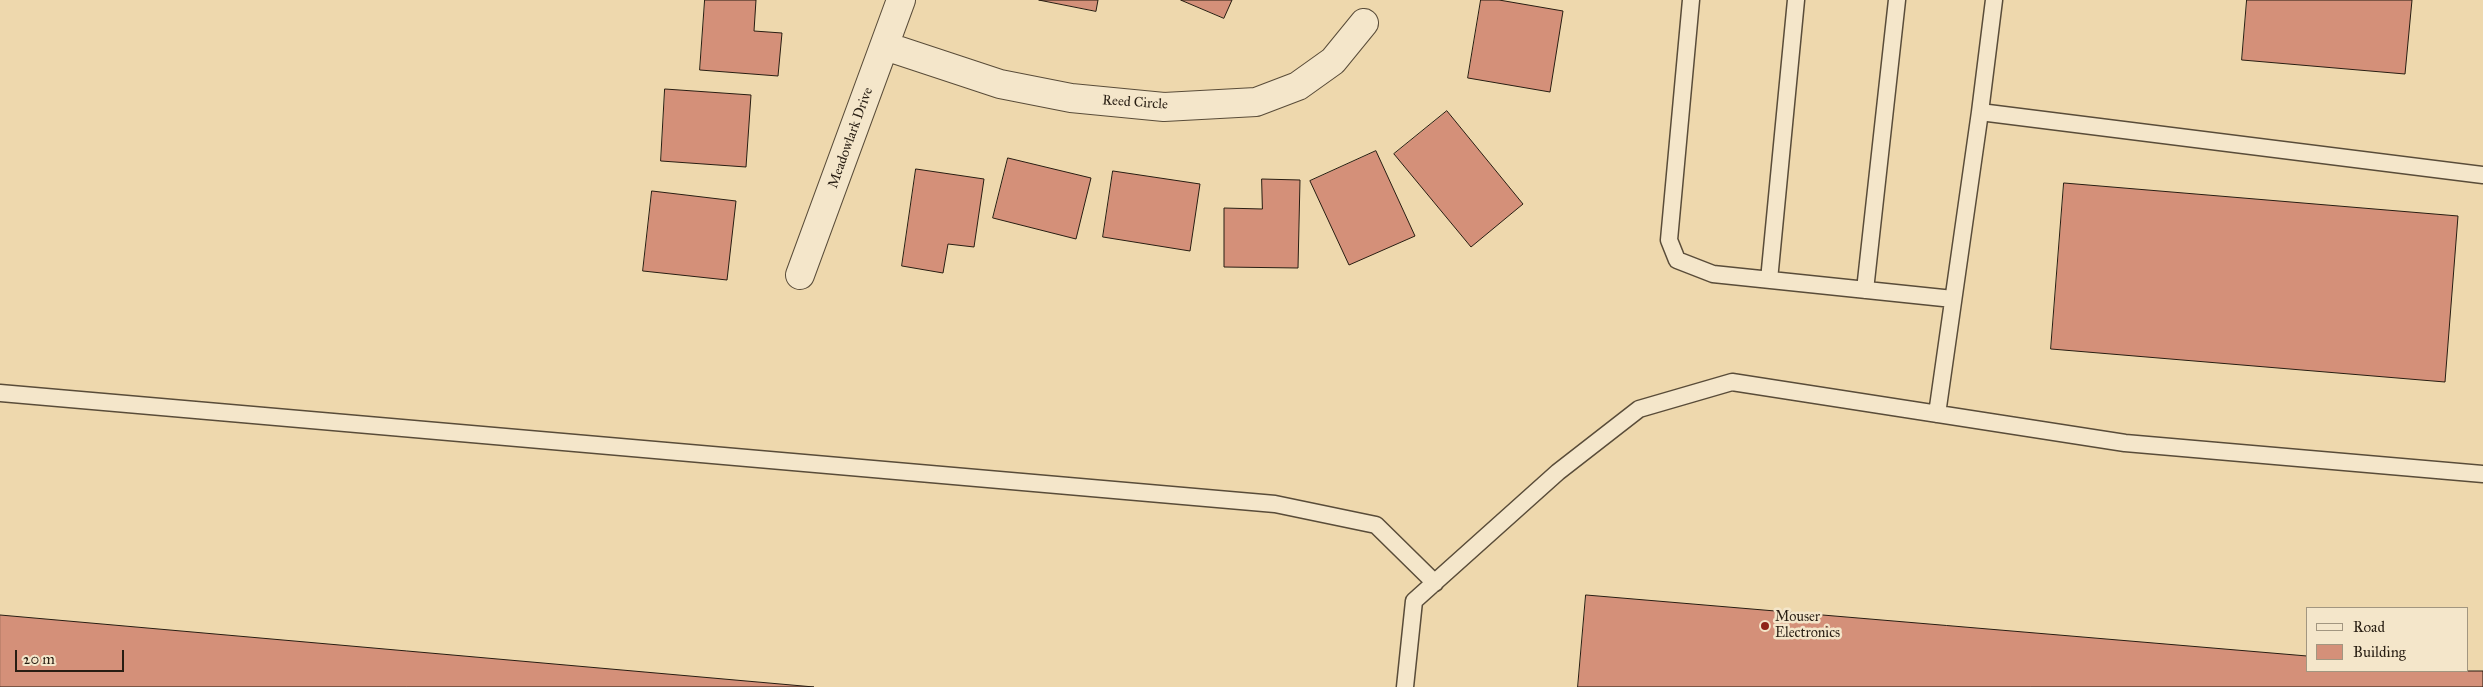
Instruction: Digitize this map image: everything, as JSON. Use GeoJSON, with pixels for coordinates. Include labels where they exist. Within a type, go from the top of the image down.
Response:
{"type":"FeatureCollection","features":[{"type":"Feature","properties":{"kind":"street","name":"Meadowlark Drive"},"geometry":{"type":"LineString","coordinates":[[800,275],[901,0]]}},
{"type":"Feature","properties":{"kind":"street","name":"Reed Circle"},"geometry":{"type":"LineString","coordinates":[[885,46],[1000,84],[1072,98],[1164,107],[1256,102],[1298,86],[1333,61],[1364,23]]}},
{"type":"Feature","properties":{"kind":"lane"},"geometry":{"type":"LineString","coordinates":[[1691,0],[1670,240],[1677,260],[1713,274],[1953,299]]}},
{"type":"Feature","properties":{"kind":"lane"},"geometry":{"type":"LineString","coordinates":[[1769,280],[1796,0]]}},
{"type":"Feature","properties":{"kind":"lane"},"geometry":{"type":"LineString","coordinates":[[1865,290],[1897,0]]}},
{"type":"Feature","properties":{"kind":"lane"},"geometry":{"type":"LineString","coordinates":[[1937,414],[1994,0]]}},
{"type":"Feature","properties":{"kind":"lane"},"geometry":{"type":"LineString","coordinates":[[1980,112],[2483,174]]}},
{"type":"Feature","properties":{"kind":"lane"},"geometry":{"type":"LineString","coordinates":[[1405,687],[1414,601],[1558,472],[1639,409],[1732,382],[2125,443],[2483,474]]}},
{"type":"Feature","properties":{"kind":"lane"},"geometry":{"type":"LineString","coordinates":[[0,393],[1275,504],[1376,525],[1435,583]]}},
{"type":"Feature","properties":{"kind":"building"},"geometry":{"type":"Polygon","coordinates":[[[705,0],[756,0],[754,31],[782,33],[778,76],[700,70],[705,0]]]}},
{"type":"Feature","properties":{"kind":"building"},"geometry":{"type":"Polygon","coordinates":[[[1039,0],[1098,0],[1096,11],[1039,0]]]}},
{"type":"Feature","properties":{"kind":"building"},"geometry":{"type":"Polygon","coordinates":[[[1181,0],[1232,0],[1224,18],[1181,0]]]}},
{"type":"Feature","properties":{"kind":"building"},"geometry":{"type":"Polygon","coordinates":[[[1481,0],[1499,0],[1563,11],[1550,92],[1468,78],[1481,0]]]}},
{"type":"Feature","properties":{"kind":"building"},"geometry":{"type":"Polygon","coordinates":[[[2247,0],[2412,0],[2405,74],[2242,60],[2247,0]]]}},
{"type":"Feature","properties":{"kind":"building"},"geometry":{"type":"Polygon","coordinates":[[[665,89],[751,95],[746,167],[661,161],[665,89]]]}},
{"type":"Feature","properties":{"kind":"building"},"geometry":{"type":"Polygon","coordinates":[[[1447,111],[1523,204],[1471,247],[1394,154],[1447,111]]]}},
{"type":"Feature","properties":{"kind":"building"},"geometry":{"type":"Polygon","coordinates":[[[1376,151],[1415,236],[1349,265],[1310,181],[1376,151]]]}},
{"type":"Feature","properties":{"kind":"building"},"geometry":{"type":"Polygon","coordinates":[[[1008,158],[1091,178],[1076,239],[993,218],[1008,158]]]}},
{"type":"Feature","properties":{"kind":"building"},"geometry":{"type":"Polygon","coordinates":[[[916,169],[984,179],[974,247],[948,244],[943,273],[902,266],[916,169]]]}},
{"type":"Feature","properties":{"kind":"building"},"geometry":{"type":"Polygon","coordinates":[[[1113,171],[1200,184],[1190,251],[1103,237],[1113,171]]]}},
{"type":"Feature","properties":{"kind":"building"},"geometry":{"type":"Polygon","coordinates":[[[1262,179],[1300,180],[1298,268],[1224,267],[1224,208],[1262,209],[1262,179]]]}},
{"type":"Feature","properties":{"kind":"building"},"geometry":{"type":"Polygon","coordinates":[[[2064,183],[2458,216],[2445,382],[2051,349],[2064,183]]]}},
{"type":"Feature","properties":{"kind":"building"},"geometry":{"type":"Polygon","coordinates":[[[652,191],[736,201],[727,280],[643,271],[652,191]]]}},
{"type":"Feature","properties":{"kind":"building","name":"Mouser Electronics"},"geometry":{"type":"Polygon","coordinates":[[[1586,595],[2306,656],[2306,672],[2483,671],[2483,687],[1578,687],[1586,595]]]}},
{"type":"Feature","properties":{"kind":"building"},"geometry":{"type":"Polygon","coordinates":[[[0,615],[814,687],[0,687],[0,615]]]}},
{"type":"Feature","properties":{"kind":"place","name":"Mouser Electronics"},"geometry":{"type":"Point","coordinates":[1765,626]}}]}
